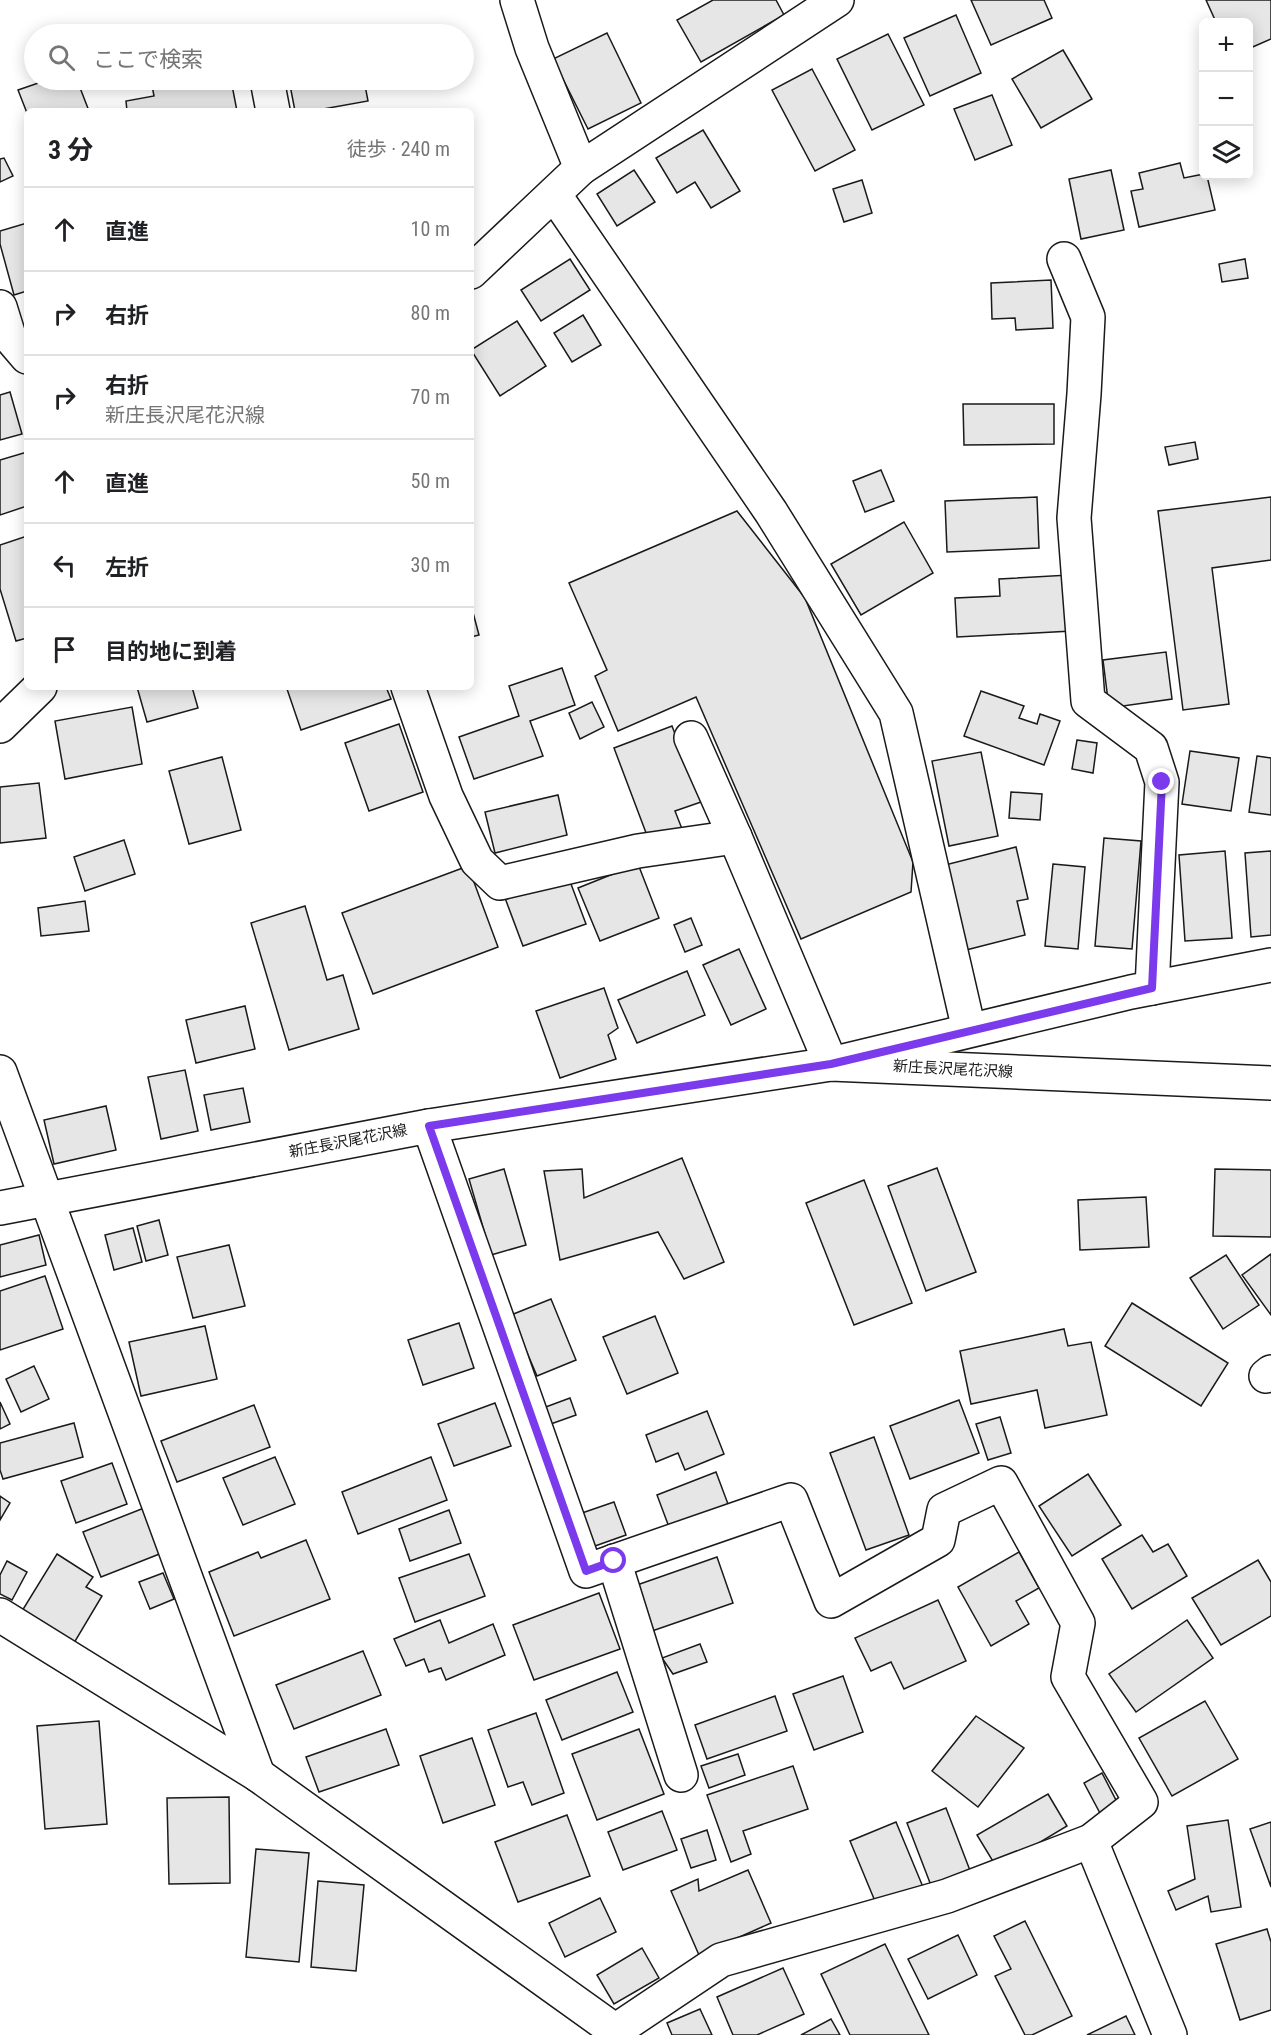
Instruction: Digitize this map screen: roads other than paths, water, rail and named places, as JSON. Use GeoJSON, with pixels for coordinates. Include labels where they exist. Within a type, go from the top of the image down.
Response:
{"type":"FeatureCollection","features":[{"type":"Feature","properties":{"kind":"street"},"geometry":{"type":"LineString","coordinates":[[517,0],[532,48],[581,168]]}},
{"type":"Feature","properties":{"kind":"street"},"geometry":{"type":"LineString","coordinates":[[474,269],[581,168],[837,0]]}},
{"type":"Feature","properties":{"kind":"street"},"geometry":{"type":"LineString","coordinates":[[269,90],[272,108]]}},
{"type":"Feature","properties":{"kind":"street"},"geometry":{"type":"LineString","coordinates":[[554,194],[771,512],[896,713],[969,1030]]}},
{"type":"Feature","properties":{"kind":"street"},"geometry":{"type":"LineString","coordinates":[[1064,259],[1088,317],[1074,518],[1088,701],[1150,748],[1162,782],[1152,988]]}},
{"type":"Feature","properties":{"kind":"street"},"geometry":{"type":"LineString","coordinates":[[0,307],[9,336],[24,354]]}},
{"type":"Feature","properties":{"kind":"street"},"geometry":{"type":"LineString","coordinates":[[0,726],[37,690]]}},
{"type":"Feature","properties":{"kind":"street"},"geometry":{"type":"LineString","coordinates":[[409,690],[446,796],[477,861],[500,883],[638,851],[735,837]]}},
{"type":"Feature","properties":{"kind":"street"},"geometry":{"type":"LineString","coordinates":[[691,738],[831,1064],[1152,988],[1271,965]]}},
{"type":"Feature","properties":{"kind":"street","name":"新庄長沢尾花沢線"},"geometry":{"type":"LineString","coordinates":[[0,1208],[429,1126],[831,1064],[1271,1083]]}},
{"type":"Feature","properties":{"kind":"street"},"geometry":{"type":"LineString","coordinates":[[0,1072],[258,1776]]}},
{"type":"Feature","properties":{"kind":"street"},"geometry":{"type":"LineString","coordinates":[[0,1616],[258,1776],[618,2033],[722,1960],[947,1896],[1090,1841],[1141,1802],[1068,1677],[1078,1623],[1001,1483],[945,1510],[938,1540],[831,1601],[790,1500],[586,1571],[429,1126]]}},
{"type":"Feature","properties":{"kind":"street"},"geometry":{"type":"LineString","coordinates":[[614,1561],[681,1775]]}},
{"type":"Feature","properties":{"kind":"street"},"geometry":{"type":"LineString","coordinates":[[1090,1841],[1170,2035]]}}]}
